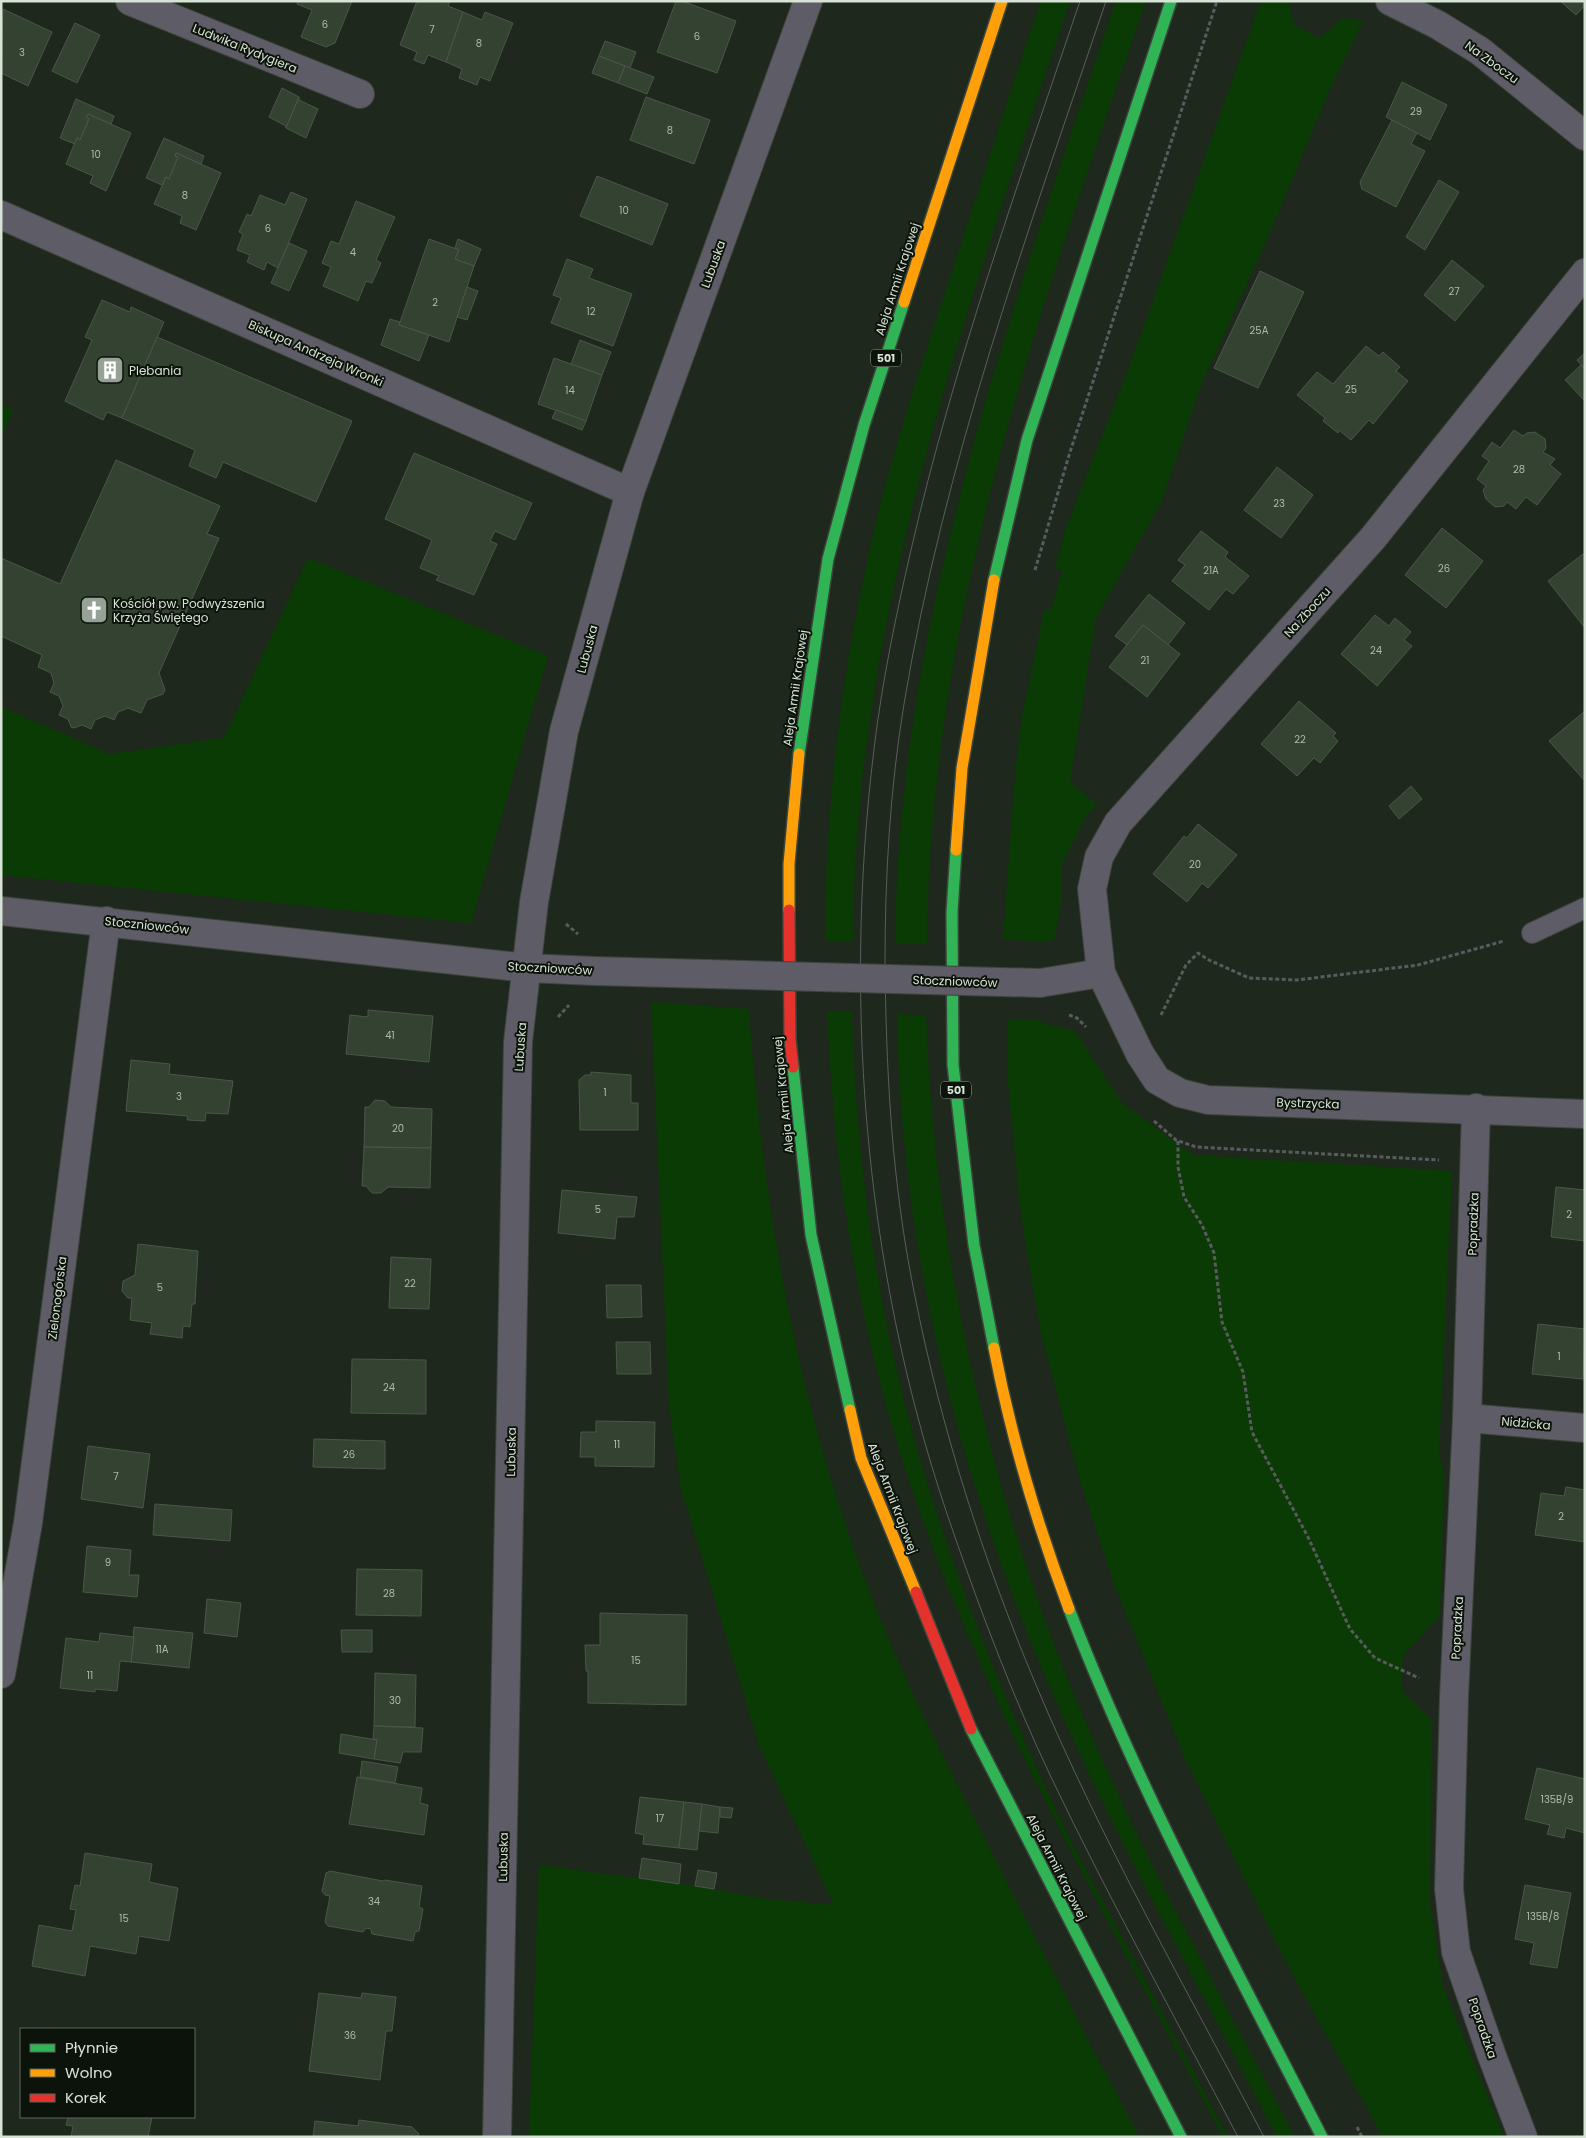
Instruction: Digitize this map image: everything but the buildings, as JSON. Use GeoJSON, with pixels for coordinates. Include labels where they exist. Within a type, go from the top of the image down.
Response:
{"type":"FeatureCollection","features":[{"type":"Feature","properties":{"kind":"main road","name":"Aleja Armii Krajowej"},"geometry":{"type":"LineString","coordinates":[[1002,1],[864,425],[828,559],[802,723],[789,864],[790,1038],[811,1235],[861,1458],[973,1733],[1181,2137]]}},
{"type":"Feature","properties":{"kind":"main road","name":"501"},"geometry":{"type":"LineString","coordinates":[[1171,1],[1027,440],[994,582],[962,768],[952,912],[953,1065],[976,1254],[1003,1395],[1041,1534],[1091,1666],[1150,1800],[1322,2137]]}},
{"type":"Feature","properties":{"kind":"street","name":"Ludwika Rydygiera"},"geometry":{"type":"LineString","coordinates":[[130,1],[360,94]]}},
{"type":"Feature","properties":{"kind":"street","name":"Lubuska"},"geometry":{"type":"LineString","coordinates":[[497,2137],[518,1042],[528,968],[534,902],[564,731],[630,492],[808,1]]}},
{"type":"Feature","properties":{"kind":"street","name":"Na Zboczu"},"geometry":{"type":"LineString","coordinates":[[1390,1],[1438,25],[1480,51],[1585,136]]}},
{"type":"Feature","properties":{"kind":"street","name":"Biskupa Andrzeja Wronki"},"geometry":{"type":"LineString","coordinates":[[1,215],[630,492]]}},
{"type":"Feature","properties":{"kind":"street","name":"Na Zboczu"},"geometry":{"type":"LineString","coordinates":[[1101,973],[1092,889],[1099,857],[1118,822],[1373,538],[1585,273]]}},
{"type":"Feature","properties":{"kind":"street","name":"Stoczniowców"},"geometry":{"type":"LineString","coordinates":[[1,911],[528,968],[1040,983],[1101,973]]}},
{"type":"Feature","properties":{"kind":"street","name":"Zielonogórska"},"geometry":{"type":"LineString","coordinates":[[1,1674],[29,1513],[106,921]]}},
{"type":"Feature","properties":{"kind":"street","name":"Bystrzycka"},"geometry":{"type":"LineString","coordinates":[[1101,973],[1140,1054],[1157,1080],[1180,1093],[1208,1100],[1476,1108],[1585,1114]]}},
{"type":"Feature","properties":{"kind":"street","name":"Popradzka"},"geometry":{"type":"LineString","coordinates":[[1476,1108],[1467,1418],[1454,1696],[1449,1889],[1456,1952],[1492,2056],[1523,2137]]}},
{"type":"Feature","properties":{"kind":"street","name":"Nidzicka"},"geometry":{"type":"LineString","coordinates":[[1467,1418],[1585,1428]]}},
{"type":"Feature","properties":{"kind":"lane"},"geometry":{"type":"LineString","coordinates":[[1532,933],[1585,908]]}},
{"type":"Feature","properties":{"kind":"path"},"geometry":{"type":"LineString","coordinates":[[1032,580],[1073,443],[1217,1]]}},
{"type":"Feature","properties":{"kind":"path"},"geometry":{"type":"LineString","coordinates":[[563,918],[568,926],[582,937]]}},
{"type":"Feature","properties":{"kind":"path"},"geometry":{"type":"LineString","coordinates":[[1140,1054],[1186,965],[1198,953],[1249,978],[1297,980],[1418,965],[1532,933]]}},
{"type":"Feature","properties":{"kind":"path"},"geometry":{"type":"LineString","coordinates":[[1066,1014],[1077,1018],[1090,1033]]}},
{"type":"Feature","properties":{"kind":"path"},"geometry":{"type":"LineString","coordinates":[[1148,1116],[1178,1140],[1196,1147],[1474,1162]]}},
{"type":"Feature","properties":{"kind":"path"},"geometry":{"type":"LineString","coordinates":[[1178,1140],[1178,1167],[1184,1197],[1202,1225],[1214,1253],[1222,1322],[1242,1372],[1252,1432],[1308,1537],[1350,1629],[1375,1658],[1454,1696]]}},
{"type":"Feature","properties":{"kind":"path"},"geometry":{"type":"LineString","coordinates":[[1353,2119],[1362,2137]]}},
{"type":"Feature","properties":{"kind":"green space"},"geometry":{"type":"Polygon","coordinates":[[[1041,1],[1070,1],[993,231],[957,347],[924,464],[895,581],[873,700],[858,820],[853,942],[825,941],[828,837],[838,732],[854,629],[875,526],[913,390],[1041,1]]]}},
{"type":"Feature","properties":{"kind":"green space"},"geometry":{"type":"Polygon","coordinates":[[[1116,1],[1146,1],[1030,348],[998,464],[969,581],[947,700],[933,821],[927,944],[895,944],[901,822],[916,701],[939,582],[968,465],[1002,348],[1038,232],[1116,1]]]}},
{"type":"Feature","properties":{"kind":"green space"},"geometry":{"type":"Polygon","coordinates":[[[1261,1],[1290,1],[1289,5],[1295,26],[1320,38],[1343,18],[1363,21],[1330,89],[1272,228],[1202,383],[1161,503],[1096,617],[1070,782],[1097,804],[1085,818],[1062,865],[1062,897],[1055,937],[1048,942],[1003,939],[1015,775],[1022,717],[1044,610],[1051,610],[1062,570],[1055,568],[1067,525],[1128,370],[1261,1]]]}},
{"type":"Feature","properties":{"kind":"green space"},"geometry":{"type":"Polygon","coordinates":[[[1,404],[13,410],[1,437],[1,404]]]}},
{"type":"Feature","properties":{"kind":"green space"},"geometry":{"type":"Polygon","coordinates":[[[308,558],[548,656],[471,923],[1,875],[1,707],[110,754],[224,738],[308,558]]]}},
{"type":"Feature","properties":{"kind":"green space"},"geometry":{"type":"Polygon","coordinates":[[[651,1002],[749,1009],[765,1168],[791,1324],[809,1401],[830,1477],[855,1553],[884,1628],[933,1735],[1139,2137],[529,2137],[539,1865],[695,1886],[768,1899],[834,1905],[760,1748],[685,1502],[683,1502],[669,1407],[651,1002]]]}},
{"type":"Feature","properties":{"kind":"green space"},"geometry":{"type":"Polygon","coordinates":[[[827,1011],[852,1012],[857,1112],[862,1161],[883,1308],[893,1357],[918,1452],[964,1592],[1019,1728],[1059,1815],[1228,2137],[1223,2137],[1058,1826],[1019,1747],[982,1667],[948,1586],[917,1504],[880,1384],[854,1261],[836,1137],[827,1011]]]}},
{"type":"Feature","properties":{"kind":"green space"},"geometry":{"type":"Polygon","coordinates":[[[897,1014],[926,1015],[931,1105],[941,1194],[972,1372],[994,1459],[1019,1545],[1049,1630],[1082,1714],[1131,1822],[1184,1928],[1295,2137],[1277,2137],[1142,1881],[1066,1724],[1030,1640],[997,1554],[969,1466],[945,1378],[925,1288],[910,1197],[901,1106],[897,1014]]]}},
{"type":"Feature","properties":{"kind":"green space"},"geometry":{"type":"Polygon","coordinates":[[[1008,1019],[1038,1020],[1048,1025],[1074,1030],[1123,1104],[1193,1155],[1452,1171],[1439,1455],[1444,1470],[1440,1615],[1403,1656],[1401,1691],[1432,1720],[1430,1903],[1443,1987],[1504,2137],[1383,2137],[1282,1955],[1184,1756],[1115,1587],[1080,1480],[1040,1330],[1021,1216],[1007,1072],[1008,1019]]]}},
{"type":"Feature","properties":{"kind":"tram line"},"geometry":{"type":"LineString","coordinates":[[1080,1],[1011,205],[947,411],[911,550],[885,674],[874,749],[865,848],[861,948],[862,1048],[869,1148],[882,1247],[900,1345],[925,1442],[955,1537],[977,1598],[1037,1748],[1073,1823],[1238,2137]]}},
{"type":"Feature","properties":{"kind":"tram line"},"geometry":{"type":"LineString","coordinates":[[1106,1],[1018,261],[991,349],[941,525],[921,614],[899,736],[889,833],[885,962],[891,1114],[903,1227],[920,1319],[946,1426],[996,1583],[1036,1685],[1088,1800],[1145,1913],[1264,2137]]}},
{"type":"Feature","properties":{"kind":"traffic: fast"},"geometry":{"type":"LineString","coordinates":[[994,580],[1027,440],[1171,1]]}},
{"type":"Feature","properties":{"kind":"traffic: fast"},"geometry":{"type":"LineString","coordinates":[[799,754],[828,559],[864,425],[904,302]]}},
{"type":"Feature","properties":{"kind":"traffic: fast"},"geometry":{"type":"LineString","coordinates":[[956,850],[952,912],[953,1065],[974,1245],[994,1348]]}},
{"type":"Feature","properties":{"kind":"traffic: fast"},"geometry":{"type":"LineString","coordinates":[[793,1067],[811,1235],[850,1410]]}},
{"type":"Feature","properties":{"kind":"traffic: fast"},"geometry":{"type":"LineString","coordinates":[[1069,1609],[1096,1677],[1156,1810],[1322,2137]]}},
{"type":"Feature","properties":{"kind":"traffic: fast"},"geometry":{"type":"LineString","coordinates":[[971,1729],[1181,2137]]}},
{"type":"Feature","properties":{"kind":"traffic: slow"},"geometry":{"type":"LineString","coordinates":[[904,302],[1002,1]]}},
{"type":"Feature","properties":{"kind":"traffic: slow"},"geometry":{"type":"LineString","coordinates":[[956,850],[962,768],[994,580]]}},
{"type":"Feature","properties":{"kind":"traffic: slow"},"geometry":{"type":"LineString","coordinates":[[789,910],[789,864],[799,754]]}},
{"type":"Feature","properties":{"kind":"traffic: slow"},"geometry":{"type":"LineString","coordinates":[[994,1348],[1008,1414],[1026,1480],[1046,1545],[1069,1609]]}},
{"type":"Feature","properties":{"kind":"traffic: slow"},"geometry":{"type":"LineString","coordinates":[[850,1410],[861,1458],[916,1592]]}},
{"type":"Feature","properties":{"kind":"traffic: jam"},"geometry":{"type":"LineString","coordinates":[[789,910],[790,1039],[793,1067]]}},
{"type":"Feature","properties":{"kind":"traffic: jam"},"geometry":{"type":"LineString","coordinates":[[916,1592],[971,1729]]}},
{"type":"Feature","properties":{"kind":"place","name":"Plebania"},"geometry":{"type":"Point","coordinates":[110,370]}},
{"type":"Feature","properties":{"kind":"place","name":"Kościół pw. Podwyższenia Krzyża Świętego"},"geometry":{"type":"Point","coordinates":[94,610]}}]}
